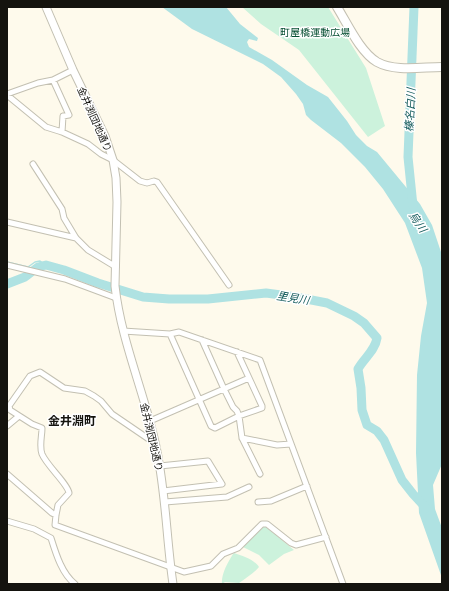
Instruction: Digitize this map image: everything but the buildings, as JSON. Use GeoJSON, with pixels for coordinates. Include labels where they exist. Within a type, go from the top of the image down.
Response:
{"type":"FeatureCollection","features":[{"type":"Feature","properties":{"kind":"main road"},"geometry":{"type":"LineString","coordinates":[[337,7],[363,49],[377,62],[400,68],[442,67]]}},
{"type":"Feature","properties":{"kind":"street","name":"金井渕団地通り"},"geometry":{"type":"LineString","coordinates":[[46,7],[73,70],[105,136],[113,160],[117,187],[116,292],[123,331],[133,370],[156,444],[165,502],[170,567],[173,584]]}},
{"type":"Feature","properties":{"kind":"street"},"geometry":{"type":"LineString","coordinates":[[7,94],[38,83],[53,80],[73,70]]}},
{"type":"Feature","properties":{"kind":"street"},"geometry":{"type":"LineString","coordinates":[[53,80],[69,115],[62,116],[62,132]]}},
{"type":"Feature","properties":{"kind":"street"},"geometry":{"type":"LineString","coordinates":[[7,94],[46,127],[62,132],[88,144],[113,160],[140,181],[146,183],[154,181],[157,182],[229,286]]}},
{"type":"Feature","properties":{"kind":"street"},"geometry":{"type":"LineString","coordinates":[[33,164],[62,209],[64,218],[76,238],[88,250],[116,267]]}},
{"type":"Feature","properties":{"kind":"street"},"geometry":{"type":"LineString","coordinates":[[7,222],[76,238]]}},
{"type":"Feature","properties":{"kind":"street"},"geometry":{"type":"LineString","coordinates":[[7,265],[116,292]]}},
{"type":"Feature","properties":{"kind":"street"},"geometry":{"type":"LineString","coordinates":[[123,331],[170,334],[179,332],[260,360],[283,418],[342,584]]}},
{"type":"Feature","properties":{"kind":"street"},"geometry":{"type":"LineString","coordinates":[[170,334],[211,426],[215,428],[239,416],[262,408],[237,352]]}},
{"type":"Feature","properties":{"kind":"street"},"geometry":{"type":"LineString","coordinates":[[202,340],[224,389],[239,416],[242,438],[260,474]]}},
{"type":"Feature","properties":{"kind":"street"},"geometry":{"type":"LineString","coordinates":[[156,444],[112,414],[101,401],[94,396],[85,391],[64,388],[40,372],[30,376],[8,406],[10,410],[19,416],[42,428],[40,448],[42,454],[54,473],[68,488],[69,493],[58,505],[55,524],[184,572],[211,566],[223,554],[238,548],[262,524],[267,524],[291,543],[296,545],[326,537]]}},
{"type":"Feature","properties":{"kind":"street"},"geometry":{"type":"LineString","coordinates":[[150,421],[249,378]]}},
{"type":"Feature","properties":{"kind":"street"},"geometry":{"type":"LineString","coordinates":[[7,426],[19,416]]}},
{"type":"Feature","properties":{"kind":"street"},"geometry":{"type":"LineString","coordinates":[[242,438],[276,445],[291,444]]}},
{"type":"Feature","properties":{"kind":"street"},"geometry":{"type":"LineString","coordinates":[[160,466],[208,461],[222,484],[163,491]]}},
{"type":"Feature","properties":{"kind":"street"},"geometry":{"type":"LineString","coordinates":[[7,474],[52,513],[56,514]]}},
{"type":"Feature","properties":{"kind":"street"},"geometry":{"type":"LineString","coordinates":[[258,502],[271,500],[307,486]]}},
{"type":"Feature","properties":{"kind":"street"},"geometry":{"type":"LineString","coordinates":[[165,502],[227,497],[249,487]]}},
{"type":"Feature","properties":{"kind":"street"},"geometry":{"type":"LineString","coordinates":[[7,521],[34,529],[52,538],[64,571],[72,583]]}},
{"type":"Feature","properties":{"kind":"green space","name":"町屋橋運動広場"},"geometry":{"type":"Polygon","coordinates":[[[242,7],[328,7],[366,68],[385,126],[368,137],[299,50],[261,24],[242,7]]]}},
{"type":"Feature","properties":{"kind":"green space"},"geometry":{"type":"Polygon","coordinates":[[[263,527],[266,527],[294,550],[284,554],[269,565],[259,555],[243,547],[263,527]]]}},
{"type":"Feature","properties":{"kind":"green space"},"geometry":{"type":"Polygon","coordinates":[[[234,553],[252,560],[259,567],[239,583],[225,582],[222,584],[225,568],[234,553]]]}},
{"type":"Feature","properties":{"kind":"water","name":"烏川"},"geometry":{"type":"Polygon","coordinates":[[[162,7],[226,7],[240,24],[258,38],[257,41],[249,39],[247,42],[249,47],[272,60],[307,85],[328,97],[356,135],[367,146],[377,152],[420,204],[432,225],[442,255],[442,464],[433,485],[435,509],[442,528],[442,578],[419,513],[416,453],[417,375],[421,336],[427,303],[422,268],[405,223],[383,189],[365,167],[341,143],[306,115],[303,104],[281,77],[263,64],[192,29],[162,7]]]}},
{"type":"Feature","properties":{"kind":"waterway","name":"榛名白川"},"geometry":{"type":"LineString","coordinates":[[413,206],[408,157],[414,7]]}},
{"type":"Feature","properties":{"kind":"waterway"},"geometry":{"type":"LineString","coordinates":[[7,262],[28,267],[35,262],[40,261],[46,265]]}},
{"type":"Feature","properties":{"kind":"waterway","name":"里見川"},"geometry":{"type":"LineString","coordinates":[[7,284],[25,277],[38,267],[46,265],[143,297],[208,299],[266,293],[327,303],[354,316],[364,323],[377,338],[372,351],[358,369],[362,410],[367,425],[377,431],[384,440],[402,480],[426,508]]}},
{"type":"Feature","properties":{"kind":"district","name":"金井淵町"},"geometry":{"type":"Point","coordinates":[72,421]}}]}
